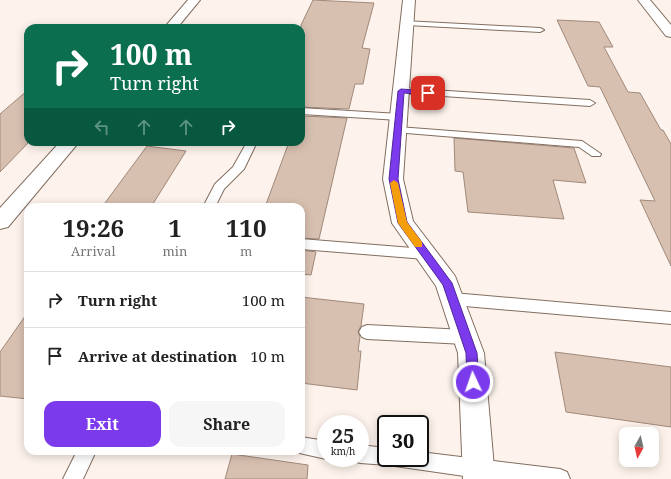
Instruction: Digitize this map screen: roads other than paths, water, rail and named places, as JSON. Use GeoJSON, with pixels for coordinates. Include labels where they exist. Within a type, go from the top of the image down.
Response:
{"type":"FeatureCollection","features":[{"type":"Feature","properties":{"kind":"main road"},"geometry":{"type":"LineString","coordinates":[[173,24],[194,0]]}},
{"type":"Feature","properties":{"kind":"main road"},"geometry":{"type":"LineString","coordinates":[[409,0],[394,179],[403,223],[447,283],[465,337],[472,353],[478,474]]}},
{"type":"Feature","properties":{"kind":"main road"},"geometry":{"type":"LineString","coordinates":[[644,0],[671,33]]}},
{"type":"Feature","properties":{"kind":"main road"},"geometry":{"type":"LineString","coordinates":[[0,222],[66,146]]}},
{"type":"Feature","properties":{"kind":"lane"},"geometry":{"type":"LineString","coordinates":[[407,23],[540,30]]}},
{"type":"Feature","properties":{"kind":"lane"},"geometry":{"type":"LineString","coordinates":[[401,91],[590,103]]}},
{"type":"Feature","properties":{"kind":"lane"},"geometry":{"type":"LineString","coordinates":[[305,112],[398,124],[582,144],[596,154]]}},
{"type":"Feature","properties":{"kind":"lane"},"geometry":{"type":"LineString","coordinates":[[211,203],[219,187],[238,169],[250,146]]}},
{"type":"Feature","properties":{"kind":"lane"},"geometry":{"type":"LineString","coordinates":[[305,244],[425,254]]}},
{"type":"Feature","properties":{"kind":"lane"},"geometry":{"type":"LineString","coordinates":[[453,299],[671,318]]}},
{"type":"Feature","properties":{"kind":"lane"},"geometry":{"type":"LineString","coordinates":[[366,332],[465,337]]}},
{"type":"Feature","properties":{"kind":"lane"},"geometry":{"type":"LineString","coordinates":[[305,447],[317,449]]}},
{"type":"Feature","properties":{"kind":"lane"},"geometry":{"type":"LineString","coordinates":[[73,479],[85,455]]}},
{"type":"Feature","properties":{"kind":"lane"},"geometry":{"type":"LineString","coordinates":[[429,465],[478,474],[560,479]]}}]}
